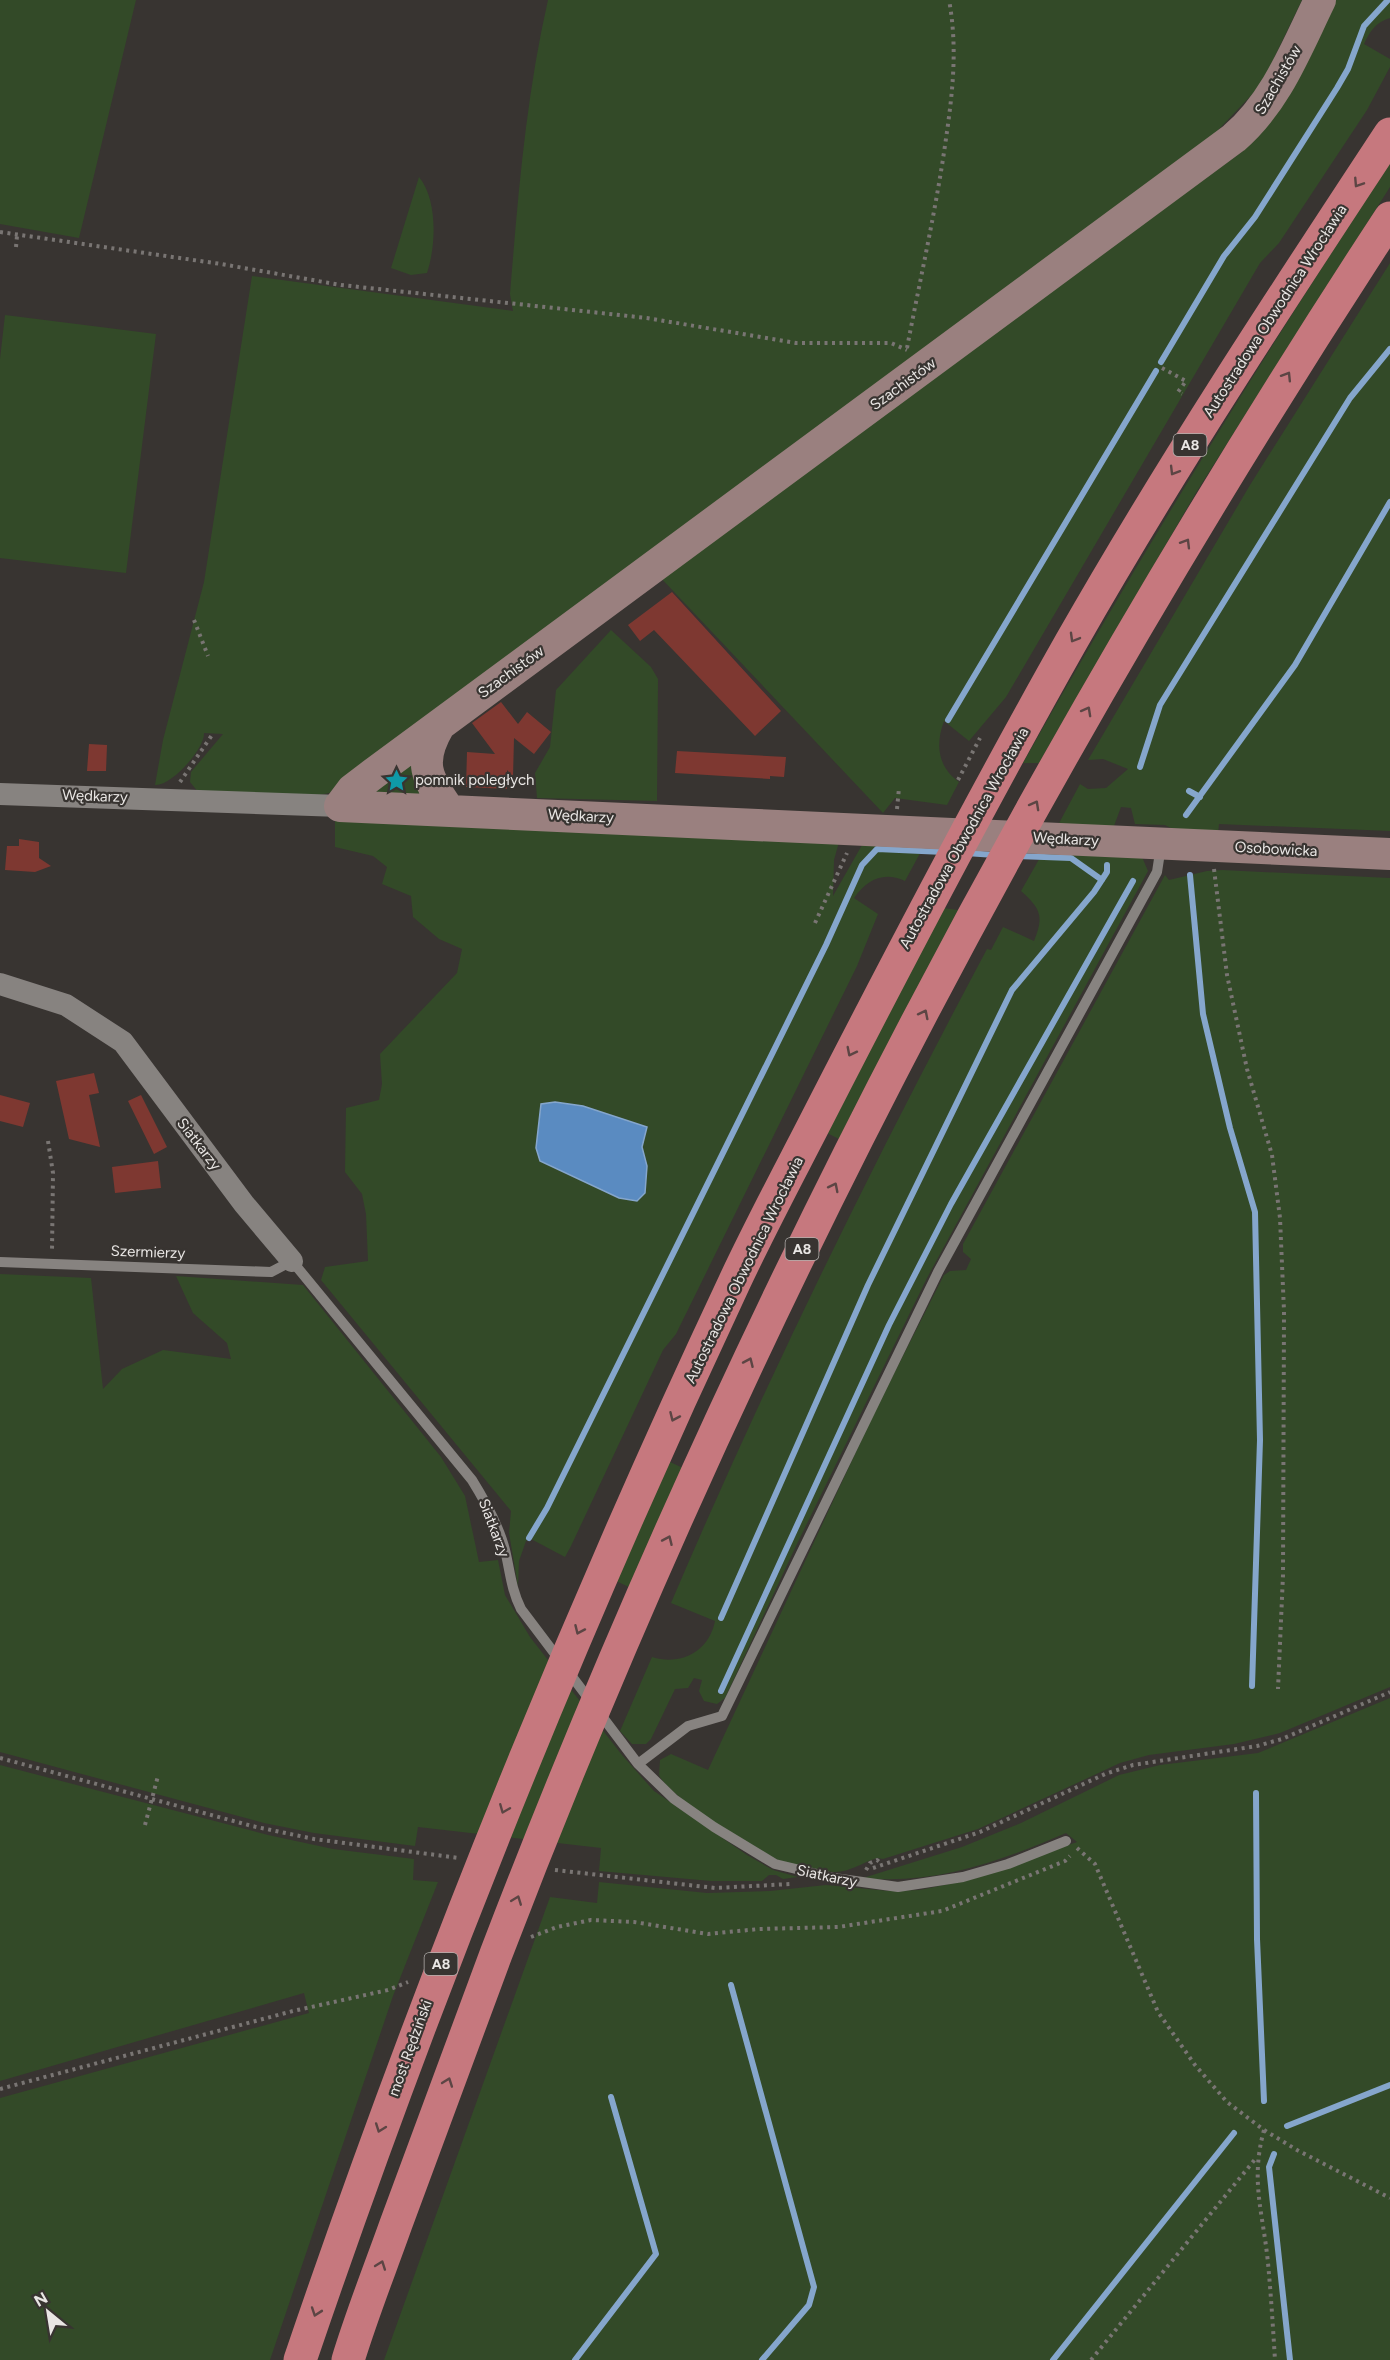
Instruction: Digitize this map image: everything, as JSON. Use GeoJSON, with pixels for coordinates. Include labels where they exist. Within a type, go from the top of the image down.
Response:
{"type":"FeatureCollection","features":[{"type":"Feature","properties":{"kind":"highway","name":"Autostradowa Obwodnica Wrocławia"},"geometry":{"type":"LineString","coordinates":[[603,1576],[735,1281],[925,907],[1073,638],[1234,371],[1390,134]]}},
{"type":"Feature","properties":{"kind":"highway","name":"A8"},"geometry":{"type":"LineString","coordinates":[[348,2360],[449,2079],[548,1819],[644,1593],[790,1273],[977,912],[1123,647],[1285,378],[1390,218]]}},
{"type":"Feature","properties":{"kind":"highway","name":"most Rędziński"},"geometry":{"type":"LineString","coordinates":[[300,2360],[365,2169],[441,1964],[548,1699],[603,1576]]}},
{"type":"Feature","properties":{"kind":"street","name":"Szachistów"},"geometry":{"type":"LineString","coordinates":[[340,806],[352,790],[439,726],[914,360],[1254,121],[1269,100],[1320,0]]}},
{"type":"Feature","properties":{"kind":"street","name":"Szachistów"},"geometry":{"type":"LineString","coordinates":[[439,726],[427,750],[426,766],[430,782],[449,810]]}},
{"type":"Feature","properties":{"kind":"street","name":"Wędkarzy"},"geometry":{"type":"LineString","coordinates":[[0,794],[449,810],[1161,843]]}},
{"type":"Feature","properties":{"kind":"street","name":"Osobowicka"},"geometry":{"type":"LineString","coordinates":[[1161,843],[1390,854]]}},
{"type":"Feature","properties":{"kind":"street","name":"Siatkarzy"},"geometry":{"type":"LineString","coordinates":[[0,984],[66,1005],[123,1042],[243,1204],[292,1261]]}},
{"type":"Feature","properties":{"kind":"lane"},"geometry":{"type":"LineString","coordinates":[[638,1764],[688,1726],[722,1716],[938,1272],[1157,872],[1161,843]]}},
{"type":"Feature","properties":{"kind":"lane","name":"Siatkarzy"},"geometry":{"type":"LineString","coordinates":[[292,1261],[472,1480],[485,1501],[504,1548],[512,1590],[521,1609],[638,1764],[674,1799],[714,1827],[775,1864],[872,1885],[898,1887],[963,1877],[1008,1864],[1066,1841]]}},
{"type":"Feature","properties":{"kind":"lane","name":"Szermierzy"},"geometry":{"type":"LineString","coordinates":[[0,1262],[271,1272],[292,1261]]}},
{"type":"Feature","properties":{"kind":"path"},"geometry":{"type":"LineString","coordinates":[[0,232],[221,264],[341,285],[647,318],[796,343],[891,343],[914,360],[953,93],[955,54],[949,0]]}},
{"type":"Feature","properties":{"kind":"path"},"geometry":{"type":"LineString","coordinates":[[15,247],[17,236]]}},
{"type":"Feature","properties":{"kind":"path"},"geometry":{"type":"LineString","coordinates":[[1162,368],[1185,381],[1178,392],[1182,394]]}},
{"type":"Feature","properties":{"kind":"path"},"geometry":{"type":"LineString","coordinates":[[194,620],[208,656]]}},
{"type":"Feature","properties":{"kind":"path"},"geometry":{"type":"LineString","coordinates":[[178,800],[178,785],[184,772],[212,735]]}},
{"type":"Feature","properties":{"kind":"path"},"geometry":{"type":"LineString","coordinates":[[958,780],[980,738]]}},
{"type":"Feature","properties":{"kind":"path"},"geometry":{"type":"LineString","coordinates":[[815,924],[849,849],[851,829]]}},
{"type":"Feature","properties":{"kind":"path"},"geometry":{"type":"LineString","coordinates":[[1211,845],[1227,975],[1247,1069],[1272,1155],[1281,1218],[1284,1311],[1283,1575],[1278,1689]]}},
{"type":"Feature","properties":{"kind":"path"},"geometry":{"type":"LineString","coordinates":[[48,1141],[53,1173],[51,1263]]}},
{"type":"Feature","properties":{"kind":"path"},"geometry":{"type":"LineString","coordinates":[[834,1878],[883,1865],[980,1832],[1105,1774],[1133,1764],[1234,1750],[1282,1739],[1390,1692]]}},
{"type":"Feature","properties":{"kind":"path"},"geometry":{"type":"LineString","coordinates":[[0,1758],[151,1800],[314,1839],[468,1859]]}},
{"type":"Feature","properties":{"kind":"path"},"geometry":{"type":"LineString","coordinates":[[145,1825],[158,1776]]}},
{"type":"Feature","properties":{"kind":"path"},"geometry":{"type":"LineString","coordinates":[[1066,1841],[1078,1848],[1095,1864],[1158,2012],[1195,2065],[1227,2102],[1264,2130],[1390,2198]]}},
{"type":"Feature","properties":{"kind":"path"},"geometry":{"type":"LineString","coordinates":[[526,1939],[557,1927],[591,1920],[634,1922],[708,1934],[759,1929],[838,1927],[942,1911],[1065,1861],[1078,1848]]}},
{"type":"Feature","properties":{"kind":"path"},"geometry":{"type":"LineString","coordinates":[[551,1870],[715,1888],[794,1884]]}},
{"type":"Feature","properties":{"kind":"path"},"geometry":{"type":"LineString","coordinates":[[764,1886],[772,1878],[783,1885]]}},
{"type":"Feature","properties":{"kind":"path"},"geometry":{"type":"LineString","coordinates":[[0,2089],[293,2011],[387,1990],[419,1978]]}},
{"type":"Feature","properties":{"kind":"path"},"geometry":{"type":"LineString","coordinates":[[1264,2130],[1257,2157],[1256,2180],[1268,2262],[1275,2360]]}},
{"type":"Feature","properties":{"kind":"path"},"geometry":{"type":"LineString","coordinates":[[1091,2360],[1257,2157]]}},
{"type":"Feature","properties":{"kind":"green space"},"geometry":{"type":"Polygon","coordinates":[[[0,0],[136,0],[79,238],[0,224],[0,0]]]}},
{"type":"Feature","properties":{"kind":"green space"},"geometry":{"type":"Polygon","coordinates":[[[548,0],[1302,0],[1261,85],[1200,149],[334,792],[309,797],[199,793],[190,782],[191,772],[223,734],[204,733],[199,748],[186,765],[170,779],[155,785],[163,740],[204,582],[252,276],[513,311],[510,294],[524,146],[540,36],[548,0]]]}},
{"type":"Feature","properties":{"kind":"green space"},"geometry":{"type":"Polygon","coordinates":[[[1331,0],[1390,0],[1390,18],[1374,28],[1364,44],[1390,59],[1390,67],[1367,110],[1279,243],[1260,263],[1006,697],[969,741],[944,721],[939,747],[940,755],[947,770],[959,782],[947,805],[895,798],[883,813],[659,576],[1243,151],[1246,142],[1331,0]]]}},
{"type":"Feature","properties":{"kind":"green space"},"geometry":{"type":"Polygon","coordinates":[[[1390,163],[1390,187],[1197,491],[1039,763],[1023,763],[1201,460],[1390,163]]]}},
{"type":"Feature","properties":{"kind":"green space"},"geometry":{"type":"Polygon","coordinates":[[[419,177],[430,198],[434,224],[432,250],[427,273],[411,275],[391,268],[419,177]]]}},
{"type":"Feature","properties":{"kind":"green space"},"geometry":{"type":"Polygon","coordinates":[[[1390,263],[1390,831],[1219,824],[1218,834],[1187,836],[1165,825],[1135,824],[1131,808],[1121,807],[1114,826],[1057,827],[1080,784],[1088,789],[1106,788],[1128,769],[1103,759],[1088,760],[1250,485],[1390,263]]]}},
{"type":"Feature","properties":{"kind":"green space"},"geometry":{"type":"Polygon","coordinates":[[[5,315],[156,334],[126,573],[0,558],[0,359],[5,315]]]}},
{"type":"Feature","properties":{"kind":"green space"},"geometry":{"type":"Polygon","coordinates":[[[611,630],[651,667],[658,679],[657,801],[537,798],[535,773],[550,747],[556,690],[611,630]]]}},
{"type":"Feature","properties":{"kind":"green space"},"geometry":{"type":"Polygon","coordinates":[[[410,756],[426,796],[371,798],[369,787],[410,756]]]}},
{"type":"Feature","properties":{"kind":"green space"},"geometry":{"type":"Polygon","coordinates":[[[335,817],[839,842],[834,860],[833,896],[862,845],[925,844],[905,881],[890,877],[876,879],[864,886],[854,898],[878,914],[857,966],[676,1334],[663,1350],[565,1557],[531,1539],[526,1541],[519,1561],[518,1586],[509,1533],[511,1511],[321,1280],[325,1267],[368,1261],[366,1214],[362,1194],[345,1172],[346,1108],[379,1100],[382,1084],[380,1054],[457,973],[462,949],[439,939],[413,917],[411,896],[382,884],[387,867],[373,856],[335,847],[335,817]]]}},
{"type":"Feature","properties":{"kind":"green space"},"geometry":{"type":"Polygon","coordinates":[[[1046,847],[1142,857],[1148,871],[927,1278],[795,1548],[725,1698],[717,1704],[704,1701],[699,1691],[702,1680],[694,1678],[688,1688],[675,1689],[651,1739],[646,1744],[632,1744],[620,1731],[652,1657],[673,1660],[683,1658],[700,1648],[712,1632],[715,1621],[671,1603],[744,1437],[862,1191],[987,949],[991,950],[1003,927],[1034,941],[1039,925],[1039,913],[1021,891],[1046,847]]]}},
{"type":"Feature","properties":{"kind":"green space"},"geometry":{"type":"Polygon","coordinates":[[[1222,870],[1390,878],[1390,1687],[1280,1733],[1234,1744],[1149,1755],[1120,1763],[978,1829],[883,1859],[877,1858],[845,1871],[833,1872],[809,1868],[770,1857],[728,1832],[677,1795],[659,1775],[660,1760],[671,1754],[708,1770],[874,1413],[944,1275],[950,1271],[966,1270],[971,1259],[963,1252],[963,1244],[1165,875],[1169,880],[1222,870]]]}},
{"type":"Feature","properties":{"kind":"green space"},"geometry":{"type":"Polygon","coordinates":[[[943,908],[958,910],[839,1139],[827,1133],[943,908]]]}},
{"type":"Feature","properties":{"kind":"green space"},"geometry":{"type":"Polygon","coordinates":[[[0,1274],[91,1278],[103,1389],[122,1369],[163,1350],[231,1359],[227,1343],[193,1313],[176,1276],[303,1285],[441,1457],[465,1496],[479,1562],[498,1560],[505,1595],[530,1637],[622,1755],[654,1791],[747,1855],[773,1870],[798,1877],[783,1879],[776,1875],[769,1875],[762,1881],[711,1881],[599,1871],[601,1848],[418,1827],[415,1846],[314,1833],[264,1823],[0,1752],[0,1274]]]}},
{"type":"Feature","properties":{"kind":"green space"},"geometry":{"type":"Polygon","coordinates":[[[670,1462],[683,1468],[629,1587],[616,1581],[670,1462]]]}},
{"type":"Feature","properties":{"kind":"green space"},"geometry":{"type":"Polygon","coordinates":[[[1390,1698],[1390,2360],[384,2360],[550,1897],[597,1903],[599,1882],[707,1893],[770,1891],[826,1885],[889,1891],[920,1890],[973,1879],[1077,1842],[1066,1833],[1017,1853],[967,1869],[916,1878],[863,1878],[962,1847],[1021,1823],[1119,1775],[1160,1765],[1258,1753],[1390,1698]]]}},
{"type":"Feature","properties":{"kind":"green space"},"geometry":{"type":"Polygon","coordinates":[[[0,1765],[268,1835],[333,1849],[414,1859],[413,1880],[438,1882],[393,1996],[270,2360],[0,2360],[0,2098],[309,2013],[304,1993],[0,2081],[0,1765]]]}},
{"type":"Feature","properties":{"kind":"water"},"geometry":{"type":"Polygon","coordinates":[[[555,1102],[583,1106],[647,1127],[642,1147],[647,1166],[645,1193],[637,1201],[619,1198],[540,1161],[536,1148],[541,1104],[555,1102]]]}},
{"type":"Feature","properties":{"kind":"building"},"geometry":{"type":"Polygon","coordinates":[[[672,592],[781,711],[755,736],[654,630],[640,641],[628,625],[672,592]]]}},
{"type":"Feature","properties":{"kind":"building"},"geometry":{"type":"Polygon","coordinates":[[[501,702],[518,724],[527,712],[551,732],[534,754],[514,738],[513,777],[507,770],[507,789],[466,787],[467,752],[495,754],[472,723],[501,702]]]}},
{"type":"Feature","properties":{"kind":"building"},"geometry":{"type":"Polygon","coordinates":[[[89,744],[107,745],[106,771],[87,771],[89,744]]]}},
{"type":"Feature","properties":{"kind":"building"},"geometry":{"type":"Polygon","coordinates":[[[677,751],[786,757],[784,777],[770,776],[770,779],[675,773],[677,751]]]}},
{"type":"Feature","properties":{"kind":"building"},"geometry":{"type":"Polygon","coordinates":[[[19,839],[39,842],[39,858],[51,866],[35,872],[5,870],[7,846],[19,846],[19,839]]]}},
{"type":"Feature","properties":{"kind":"building"},"geometry":{"type":"Polygon","coordinates":[[[94,1073],[99,1093],[89,1095],[100,1147],[69,1139],[56,1081],[94,1073]]]}},
{"type":"Feature","properties":{"kind":"building"},"geometry":{"type":"Polygon","coordinates":[[[0,1095],[30,1103],[23,1127],[0,1121],[0,1095]]]}},
{"type":"Feature","properties":{"kind":"building"},"geometry":{"type":"Polygon","coordinates":[[[141,1095],[167,1147],[154,1154],[128,1101],[141,1095]]]}},
{"type":"Feature","properties":{"kind":"building"},"geometry":{"type":"Polygon","coordinates":[[[158,1161],[161,1188],[115,1193],[112,1167],[158,1161]]]}},
{"type":"Feature","properties":{"kind":"waterway"},"geometry":{"type":"LineString","coordinates":[[1161,362],[1224,256],[1255,217],[1337,88],[1348,69],[1364,26],[1388,0]]}},
{"type":"Feature","properties":{"kind":"waterway"},"geometry":{"type":"LineString","coordinates":[[1140,767],[1160,705],[1350,398],[1390,349]]}},
{"type":"Feature","properties":{"kind":"waterway"},"geometry":{"type":"LineString","coordinates":[[948,720],[1156,371]]}},
{"type":"Feature","properties":{"kind":"waterway"},"geometry":{"type":"LineString","coordinates":[[1186,815],[1295,665],[1390,502]]}},
{"type":"Feature","properties":{"kind":"waterway"},"geometry":{"type":"LineString","coordinates":[[1189,791],[1200,797]]}},
{"type":"Feature","properties":{"kind":"waterway"},"geometry":{"type":"LineString","coordinates":[[529,1538],[547,1508],[826,945],[862,865],[877,849],[944,852]]}},
{"type":"Feature","properties":{"kind":"waterway"},"geometry":{"type":"LineString","coordinates":[[966,853],[995,855]]}},
{"type":"Feature","properties":{"kind":"waterway"},"geometry":{"type":"LineString","coordinates":[[1017,856],[1071,858],[1102,880]]}},
{"type":"Feature","properties":{"kind":"waterway"},"geometry":{"type":"LineString","coordinates":[[721,1618],[868,1285],[1012,990],[1094,892],[1107,872],[1107,865]]}},
{"type":"Feature","properties":{"kind":"waterway"},"geometry":{"type":"LineString","coordinates":[[1190,875],[1203,1014],[1230,1128],[1255,1212],[1260,1440],[1252,1686]]}},
{"type":"Feature","properties":{"kind":"waterway"},"geometry":{"type":"LineString","coordinates":[[721,1691],[889,1325],[951,1204],[1133,881]]}},
{"type":"Feature","properties":{"kind":"waterway"},"geometry":{"type":"LineString","coordinates":[[1256,1793],[1257,1939],[1264,2101]]}},
{"type":"Feature","properties":{"kind":"waterway"},"geometry":{"type":"LineString","coordinates":[[731,1985],[814,2287],[809,2305],[762,2360]]}},
{"type":"Feature","properties":{"kind":"waterway"},"geometry":{"type":"LineString","coordinates":[[1287,2126],[1390,2085]]}},
{"type":"Feature","properties":{"kind":"waterway"},"geometry":{"type":"LineString","coordinates":[[575,2360],[656,2254],[611,2097]]}},
{"type":"Feature","properties":{"kind":"waterway"},"geometry":{"type":"LineString","coordinates":[[1053,2360],[1234,2133]]}},
{"type":"Feature","properties":{"kind":"waterway"},"geometry":{"type":"LineString","coordinates":[[1274,2154],[1269,2167],[1290,2360]]}},
{"type":"Feature","properties":{"kind":"place","name":"pomnik poległych"},"geometry":{"type":"Point","coordinates":[397,780]}}]}
